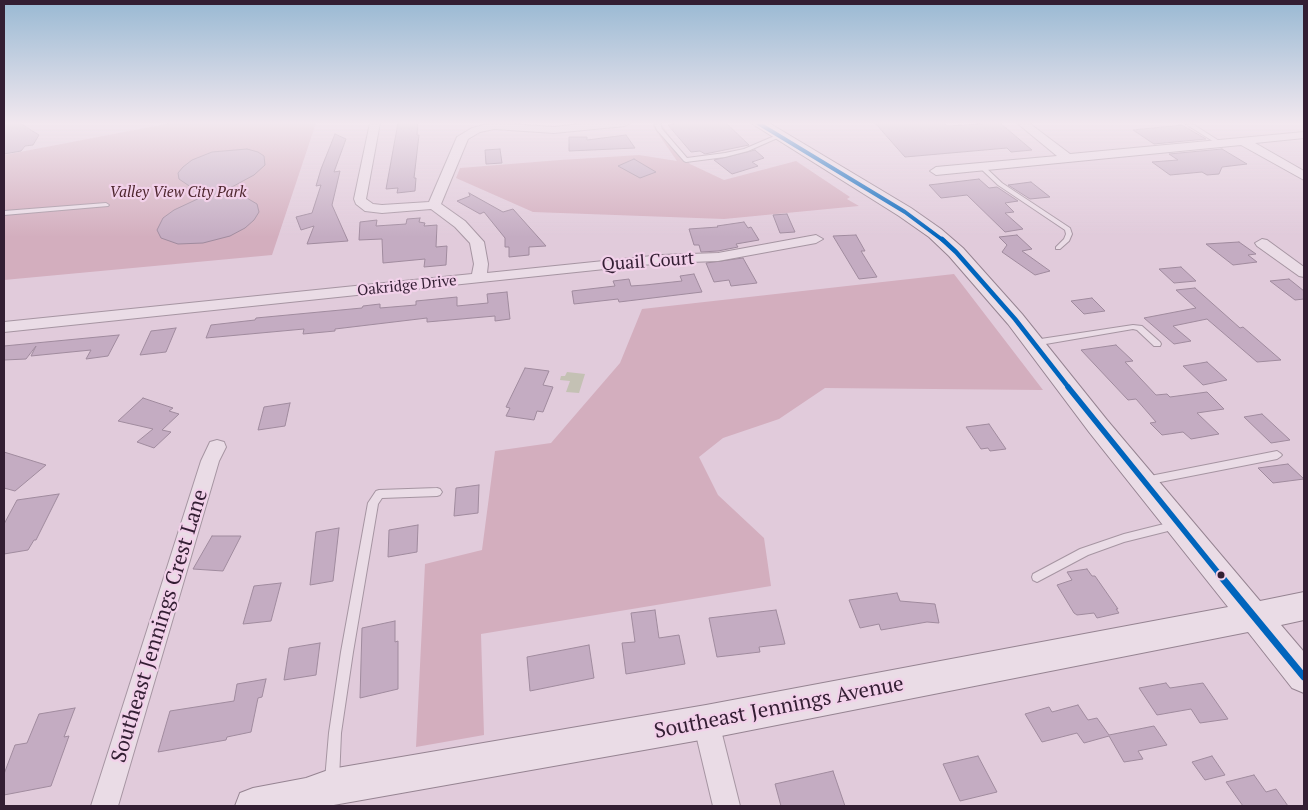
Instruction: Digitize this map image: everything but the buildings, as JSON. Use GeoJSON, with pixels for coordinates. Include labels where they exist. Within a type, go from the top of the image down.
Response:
{"type":"FeatureCollection","features":[{"type":"Feature","properties":{"kind":"main road"},"geometry":{"type":"LineString","coordinates":[[821,161],[918,221],[949,246],[981,280],[1142,481],[1304,677]]}},
{"type":"Feature","properties":{"kind":"main road","name":"Southeast Jennings Avenue"},"geometry":{"type":"LineString","coordinates":[[253,806],[314,797],[1304,606]]}},
{"type":"Feature","properties":{"kind":"street"},"geometry":{"type":"LineString","coordinates":[[368,161],[360,199],[362,204],[370,208],[382,209],[434,205],[453,161]]}},
{"type":"Feature","properties":{"kind":"street"},"geometry":{"type":"LineString","coordinates":[[936,171],[1041,161]]}},
{"type":"Feature","properties":{"kind":"street"},"geometry":{"type":"LineString","coordinates":[[1277,161],[1304,176]]}},
{"type":"Feature","properties":{"kind":"street","name":"Oakridge Drive"},"geometry":{"type":"LineString","coordinates":[[4,327],[479,278],[481,264],[477,242],[460,224],[434,205]]}},
{"type":"Feature","properties":{"kind":"street","name":"Quail Court"},"geometry":{"type":"LineString","coordinates":[[479,278],[662,258],[718,257],[816,239]]}},
{"type":"Feature","properties":{"kind":"street"},"geometry":{"type":"LineString","coordinates":[[1262,243],[1304,273]]}},
{"type":"Feature","properties":{"kind":"street","name":"Southeast Jennings Crest Lane"},"geometry":{"type":"LineString","coordinates":[[104,806],[210,461],[218,447]]}},
{"type":"Feature","properties":{"kind":"street"},"geometry":{"type":"LineString","coordinates":[[706,722],[727,806]]}},
{"type":"Feature","properties":{"kind":"lane"},"geometry":{"type":"LineString","coordinates":[[982,167],[1000,184],[1068,229],[1067,240],[1058,248]]}},
{"type":"Feature","properties":{"kind":"lane"},"geometry":{"type":"LineString","coordinates":[[4,213],[106,205]]}},
{"type":"Feature","properties":{"kind":"lane"},"geometry":{"type":"LineString","coordinates":[[1033,343],[1133,327],[1139,328],[1157,344]]}},
{"type":"Feature","properties":{"kind":"lane"},"geometry":{"type":"LineString","coordinates":[[1142,481],[1277,455]]}},
{"type":"Feature","properties":{"kind":"lane"},"geometry":{"type":"LineString","coordinates":[[314,797],[335,733],[373,503],[379,494],[437,492]]}},
{"type":"Feature","properties":{"kind":"lane"},"geometry":{"type":"LineString","coordinates":[[1037,577],[1084,552],[1124,538],[1178,525]]}},
{"type":"Feature","properties":{"kind":"green space","name":"Valley View City Park"},"geometry":{"type":"Polygon","coordinates":[[[4,161],[303,161],[272,255],[4,280],[4,161]]]}},
{"type":"Feature","properties":{"kind":"green space"},"geometry":{"type":"Polygon","coordinates":[[[550,161],[688,161],[690,164],[724,180],[796,161],[850,197],[847,199],[859,206],[724,219],[533,212],[456,178],[460,168],[550,161]]]}},
{"type":"Feature","properties":{"kind":"green space"},"geometry":{"type":"Polygon","coordinates":[[[954,274],[1043,390],[825,388],[779,419],[723,438],[699,457],[718,495],[764,538],[771,586],[481,634],[484,735],[416,747],[425,564],[482,550],[495,451],[551,443],[620,363],[642,309],[954,274]]]}},
{"type":"Feature","properties":{"kind":"shaded area"},"geometry":{"type":"Polygon","coordinates":[[[567,372],[585,374],[579,393],[566,392],[570,381],[560,380],[561,376],[565,376],[567,372]]]}},
{"type":"Feature","properties":{"kind":"transit line"},"geometry":{"type":"LineString","coordinates":[[820,161],[905,212],[935,233],[956,252],[1015,319],[1098,426],[1304,677]]}}]}
